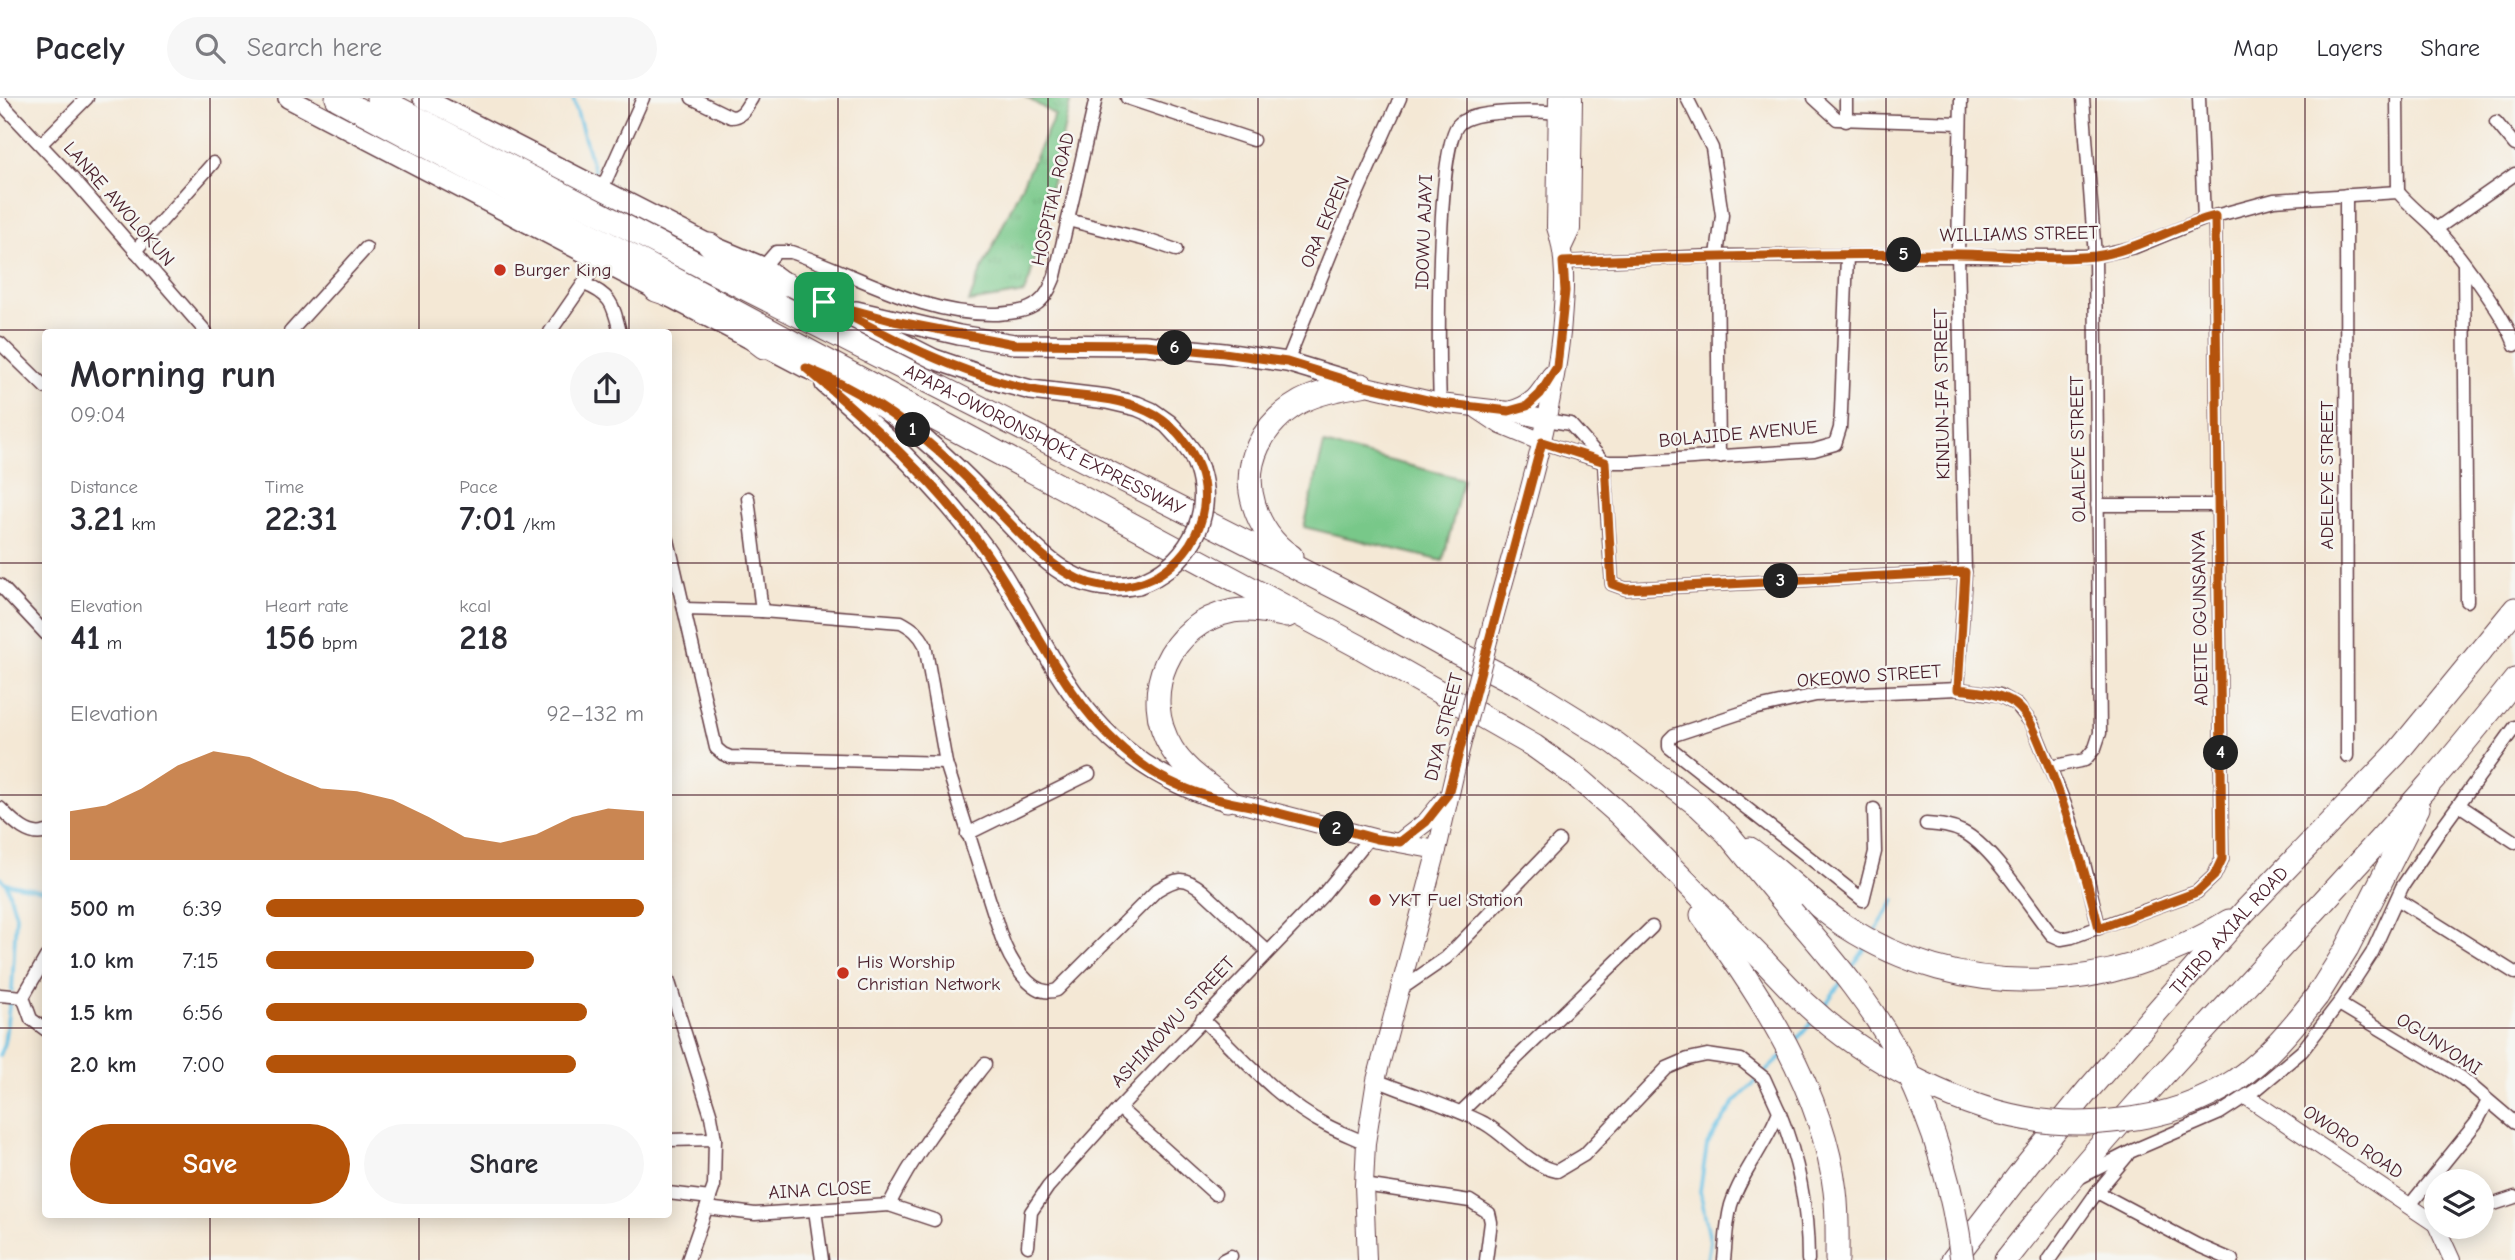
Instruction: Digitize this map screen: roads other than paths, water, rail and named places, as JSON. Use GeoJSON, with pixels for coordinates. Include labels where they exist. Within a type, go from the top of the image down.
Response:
{"type":"FeatureCollection","features":[{"type":"Feature","properties":{"kind":"highway","name":"APAPA-OWORONSHOKI EXPRESSWAY"},"geometry":{"type":"LineString","coordinates":[[337,98],[660,281],[1360,647],[1534,746],[1587,785],[1659,856]]}},
{"type":"Feature","properties":{"kind":"highway","name":"APAPA-OWORONSHOKI EXPRESSWAY"},"geometry":{"type":"LineString","coordinates":[[378,98],[703,267],[1368,604],[1528,689],[1615,743],[1699,806],[1727,833]]}},
{"type":"Feature","properties":{"kind":"highway"},"geometry":{"type":"LineString","coordinates":[[709,244],[755,273],[786,284]]}},
{"type":"Feature","properties":{"kind":"highway"},"geometry":{"type":"LineString","coordinates":[[703,267],[755,273],[780,306]]}},
{"type":"Feature","properties":{"kind":"highway"},"geometry":{"type":"LineString","coordinates":[[660,281],[764,337]]}},
{"type":"Feature","properties":{"kind":"highway"},"geometry":{"type":"LineString","coordinates":[[1362,385],[1338,389],[1301,402],[1272,424],[1253,453],[1250,495],[1256,515],[1282,551],[1368,604]]}},
{"type":"Feature","properties":{"kind":"highway","name":"THIRD AXIAL ROAD"},"geometry":{"type":"LineString","coordinates":[[1953,1260],[2088,1090],[2245,911],[2396,754],[2515,609]]}},
{"type":"Feature","properties":{"kind":"highway"},"geometry":{"type":"LineString","coordinates":[[1227,800],[1183,764],[1164,733],[1158,717],[1157,698],[1159,681],[1171,651],[1183,638],[1213,618],[1250,610],[1286,616],[1360,647]]}},
{"type":"Feature","properties":{"kind":"highway"},"geometry":{"type":"LineString","coordinates":[[2006,1260],[2062,1188],[2189,1044],[2431,783],[2515,681]]}},
{"type":"Feature","properties":{"kind":"highway"},"geometry":{"type":"LineString","coordinates":[[1659,856],[1807,1005],[1884,1062],[1968,1101],[2010,1115],[2051,1122],[2091,1123],[2136,1119],[2171,1111],[2207,1097],[2257,1063],[2297,1023],[2347,948],[2431,783]]}},
{"type":"Feature","properties":{"kind":"highway"},"geometry":{"type":"LineString","coordinates":[[1727,833],[1840,969],[1905,1067],[1930,1127],[1950,1191],[1962,1260]]}},
{"type":"Feature","properties":{"kind":"highway"},"geometry":{"type":"LineString","coordinates":[[1727,833],[1771,864],[1822,910],[1847,926],[1898,954],[1926,965],[1966,974],[2036,981],[2102,975],[2166,954],[2222,926],[2245,911]]}},
{"type":"Feature","properties":{"kind":"highway"},"geometry":{"type":"LineString","coordinates":[[1659,856],[1718,936],[1758,999],[1797,1069],[1813,1105],[1835,1189],[1837,1260]]}},
{"type":"Feature","properties":{"kind":"main road","name":"APAPA-OWORONSHOKI EXPRESSWAY"},"geometry":{"type":"LineString","coordinates":[[288,98],[599,261],[660,281]]}},
{"type":"Feature","properties":{"kind":"main road"},"geometry":{"type":"LineString","coordinates":[[423,98],[709,244]]}},
{"type":"Feature","properties":{"kind":"main road","name":"DIYA STREET"},"geometry":{"type":"LineString","coordinates":[[1563,254],[1571,229],[1573,98]]}},
{"type":"Feature","properties":{"kind":"main road","name":"DIYA STREET"},"geometry":{"type":"LineString","coordinates":[[1367,1260],[1364,1185],[1366,1143],[1376,1080],[1435,857],[1458,754],[1542,442],[1557,367],[1565,291],[1563,254],[1556,228],[1558,106]]}},
{"type":"Feature","properties":{"kind":"main road"},"geometry":{"type":"LineString","coordinates":[[786,284],[934,359],[1001,383],[1031,390],[1107,399],[1137,406],[1168,424],[1193,454],[1204,484],[1205,499],[1200,525],[1180,557],[1160,574],[1138,584],[1109,588],[1096,586],[1053,566],[975,486],[905,423],[839,381],[806,368]]}},
{"type":"Feature","properties":{"kind":"main road"},"geometry":{"type":"LineString","coordinates":[[824,302],[894,321],[1014,344],[1145,345],[1287,362],[1362,385],[1440,403],[1509,411],[1547,420]]}},
{"type":"Feature","properties":{"kind":"main road","name":"APAPA-OWORONSHOKI EXPRESSWAY"},"geometry":{"type":"LineString","coordinates":[[764,337],[806,368]]}},
{"type":"Feature","properties":{"kind":"main road"},"geometry":{"type":"LineString","coordinates":[[1509,411],[1527,406],[1540,394],[1557,367]]}},
{"type":"Feature","properties":{"kind":"main road"},"geometry":{"type":"LineString","coordinates":[[806,368],[906,457],[948,504],[984,549],[1079,703],[1108,735],[1141,764],[1208,797],[1373,838],[1435,857]]}},
{"type":"Feature","properties":{"kind":"main road"},"geometry":{"type":"LineString","coordinates":[[1474,407],[1501,425],[1542,442]]}},
{"type":"Feature","properties":{"kind":"main road"},"geometry":{"type":"LineString","coordinates":[[1400,842],[1426,822],[1448,794]]}},
{"type":"Feature","properties":{"kind":"main road"},"geometry":{"type":"LineString","coordinates":[[1373,838],[1400,842],[1435,857]]}},
{"type":"Feature","properties":{"kind":"street"},"geometry":{"type":"LineString","coordinates":[[41,144],[87,98]]}},
{"type":"Feature","properties":{"kind":"street"},"geometry":{"type":"LineString","coordinates":[[602,189],[643,98]]}},
{"type":"Feature","properties":{"kind":"street"},"geometry":{"type":"LineString","coordinates":[[692,98],[731,117],[743,113],[752,98]]}},
{"type":"Feature","properties":{"kind":"street","name":"HOSPITAL ROAD"},"geometry":{"type":"LineString","coordinates":[[755,273],[776,252],[791,252],[915,302],[977,314],[1026,310],[1037,304],[1050,290],[1096,98]]}},
{"type":"Feature","properties":{"kind":"street"},"geometry":{"type":"LineString","coordinates":[[1127,98],[1253,140]]}},
{"type":"Feature","properties":{"kind":"street","name":"ORA EKPEN"},"geometry":{"type":"LineString","coordinates":[[1287,362],[1333,248],[1400,98]]}},
{"type":"Feature","properties":{"kind":"street"},"geometry":{"type":"LineString","coordinates":[[1687,98],[1712,148],[1722,215],[1717,256],[1719,457]]}},
{"type":"Feature","properties":{"kind":"street"},"geometry":{"type":"LineString","coordinates":[[1814,98],[1837,119],[1846,121],[1960,123]]}},
{"type":"Feature","properties":{"kind":"street"},"geometry":{"type":"LineString","coordinates":[[1846,98],[1846,121]]}},
{"type":"Feature","properties":{"kind":"street","name":"KINIUN-IFA STREET"},"geometry":{"type":"LineString","coordinates":[[1958,689],[1965,572],[1958,254],[1961,98]]}},
{"type":"Feature","properties":{"kind":"street","name":"OLALEYE STREET"},"geometry":{"type":"LineString","coordinates":[[2050,767],[2085,760],[2095,748],[2100,733],[2095,256],[2084,98]]}},
{"type":"Feature","properties":{"kind":"street","name":"ADEITE OGUNSANYA"},"geometry":{"type":"LineString","coordinates":[[1926,824],[1948,826],[1966,834],[1991,856],[2052,935],[2060,939],[2099,928],[2197,892],[2214,876],[2222,859],[2218,505],[2210,217],[2199,98]]}},
{"type":"Feature","properties":{"kind":"street"},"geometry":{"type":"LineString","coordinates":[[2397,98],[2398,192],[2436,229],[2464,265],[2498,313],[2515,345]]}},
{"type":"Feature","properties":{"kind":"street","name":"LANRE AWOLOKUN"},"geometry":{"type":"LineString","coordinates":[[0,103],[41,144],[203,329]]}},
{"type":"Feature","properties":{"kind":"street","name":"IDOWU AJAYI"},"geometry":{"type":"LineString","coordinates":[[1440,403],[1443,184],[1452,137],[1457,125],[1475,116],[1541,112],[1558,106]]}},
{"type":"Feature","properties":{"kind":"street"},"geometry":{"type":"LineString","coordinates":[[2496,122],[2515,145]]}},
{"type":"Feature","properties":{"kind":"street"},"geometry":{"type":"LineString","coordinates":[[135,251],[213,163]]}},
{"type":"Feature","properties":{"kind":"street"},"geometry":{"type":"LineString","coordinates":[[2436,229],[2515,174]]}},
{"type":"Feature","properties":{"kind":"street","name":"WILLIAMS STREET"},"geometry":{"type":"LineString","coordinates":[[1563,254],[2095,256],[2134,247],[2210,217],[2274,200],[2398,192]]}},
{"type":"Feature","properties":{"kind":"street","name":"ADELEYE STREET"},"geometry":{"type":"LineString","coordinates":[[2346,195],[2347,756]]}},
{"type":"Feature","properties":{"kind":"street"},"geometry":{"type":"LineString","coordinates":[[1068,220],[1176,250]]}},
{"type":"Feature","properties":{"kind":"street"},"geometry":{"type":"LineString","coordinates":[[293,329],[366,248]]}},
{"type":"Feature","properties":{"kind":"street","name":"BOLAJIDE AVENUE"},"geometry":{"type":"LineString","coordinates":[[1542,442],[1605,462],[1814,450],[1835,444],[1840,428],[1847,256]]}},
{"type":"Feature","properties":{"kind":"street"},"geometry":{"type":"LineString","coordinates":[[552,329],[599,261]]}},
{"type":"Feature","properties":{"kind":"street"},"geometry":{"type":"LineString","coordinates":[[2464,265],[2467,601]]}},
{"type":"Feature","properties":{"kind":"street"},"geometry":{"type":"LineString","coordinates":[[584,284],[600,290],[612,303],[619,329]]}},
{"type":"Feature","properties":{"kind":"street"},"geometry":{"type":"LineString","coordinates":[[0,343],[42,384]]}},
{"type":"Feature","properties":{"kind":"street"},"geometry":{"type":"LineString","coordinates":[[1547,420],[1570,424],[1605,462],[1612,584],[1626,589],[1965,572]]}},
{"type":"Feature","properties":{"kind":"street"},"geometry":{"type":"LineString","coordinates":[[748,498],[762,611]]}},
{"type":"Feature","properties":{"kind":"street"},"geometry":{"type":"LineString","coordinates":[[2097,505],[2218,505]]}},
{"type":"Feature","properties":{"kind":"street"},"geometry":{"type":"LineString","coordinates":[[672,557],[716,748],[723,754],[730,757],[946,763]]}},
{"type":"Feature","properties":{"kind":"street"},"geometry":{"type":"LineString","coordinates":[[0,585],[42,630]]}},
{"type":"Feature","properties":{"kind":"street"},"geometry":{"type":"LineString","coordinates":[[684,609],[762,611],[901,622],[920,636],[925,645],[946,763],[967,834],[1007,952],[1038,990],[1057,990],[1157,890],[1181,879],[1193,883],[1203,891],[1267,951]]}},
{"type":"Feature","properties":{"kind":"street","name":"OKEOWO STREET"},"geometry":{"type":"LineString","coordinates":[[1874,809],[1875,852],[1863,900],[1670,747],[1669,740],[1674,735],[1753,709],[1816,695],[1958,689],[1998,695],[2017,705],[2032,724],[2068,812],[2083,859],[2099,928]]}},
{"type":"Feature","properties":{"kind":"street"},"geometry":{"type":"LineString","coordinates":[[2062,1188],[2132,1151],[2195,1125],[2247,1097],[2302,1051],[2339,1004],[2372,953],[2397,899],[2515,727]]}},
{"type":"Feature","properties":{"kind":"street"},"geometry":{"type":"LineString","coordinates":[[967,834],[1089,774]]}},
{"type":"Feature","properties":{"kind":"street"},"geometry":{"type":"LineString","coordinates":[[2459,805],[2515,842]]}},
{"type":"Feature","properties":{"kind":"street"},"geometry":{"type":"LineString","coordinates":[[0,808],[18,825],[42,833]]}},
{"type":"Feature","properties":{"kind":"street","name":"ASHIMOWU STREET"},"geometry":{"type":"LineString","coordinates":[[1028,1246],[1031,1212],[1048,1187],[1202,1019],[1322,896],[1373,838]]}},
{"type":"Feature","properties":{"kind":"street"},"geometry":{"type":"LineString","coordinates":[[1401,989],[1446,958],[1559,841]]}},
{"type":"Feature","properties":{"kind":"street"},"geometry":{"type":"LineString","coordinates":[[2397,899],[2515,973]]}},
{"type":"Feature","properties":{"kind":"street"},"geometry":{"type":"LineString","coordinates":[[1461,1112],[1653,927]]}},
{"type":"Feature","properties":{"kind":"street"},"geometry":{"type":"LineString","coordinates":[[42,962],[12,996],[31,1019],[42,1027]]}},
{"type":"Feature","properties":{"kind":"street"},"geometry":{"type":"LineString","coordinates":[[672,991],[708,1103],[715,1139],[714,1186],[688,1260]]}},
{"type":"Feature","properties":{"kind":"street","name":"OGUNYOMI"},"geometry":{"type":"LineString","coordinates":[[2339,1004],[2431,1057],[2462,1078],[2515,1123]]}},
{"type":"Feature","properties":{"kind":"street"},"geometry":{"type":"LineString","coordinates":[[1202,1019],[1297,1105],[1324,1125],[1366,1143]]}},
{"type":"Feature","properties":{"kind":"street"},"geometry":{"type":"LineString","coordinates":[[1376,1080],[1461,1112],[1487,1125],[1539,1165],[1557,1171],[1584,1155],[1667,1068],[1707,1055],[1741,1060],[1764,1078],[1794,1149],[1808,1223],[1808,1260]]}},
{"type":"Feature","properties":{"kind":"street"},"geometry":{"type":"LineString","coordinates":[[889,1205],[904,1173],[926,1140],[985,1064]]}},
{"type":"Feature","properties":{"kind":"street","name":"OWORO ROAD"},"geometry":{"type":"LineString","coordinates":[[2247,1097],[2424,1215]]}},
{"type":"Feature","properties":{"kind":"street"},"geometry":{"type":"LineString","coordinates":[[2410,1205],[2476,1123],[2488,1101]]}},
{"type":"Feature","properties":{"kind":"street"},"geometry":{"type":"LineString","coordinates":[[1119,1108],[1214,1194]]}},
{"type":"Feature","properties":{"kind":"street"},"geometry":{"type":"LineString","coordinates":[[1724,1260],[1731,1206],[1759,1148],[1774,1126],[1779,1111]]}},
{"type":"Feature","properties":{"kind":"street"},"geometry":{"type":"LineString","coordinates":[[672,1140],[715,1139]]}},
{"type":"Feature","properties":{"kind":"street"},"geometry":{"type":"LineString","coordinates":[[2049,1260],[2097,1192],[2132,1151]]}},
{"type":"Feature","properties":{"kind":"street"},"geometry":{"type":"LineString","coordinates":[[1364,1185],[1470,1201],[1483,1208],[1489,1213],[1491,1222],[1486,1260]]}},
{"type":"Feature","properties":{"kind":"street"},"geometry":{"type":"LineString","coordinates":[[2097,1192],[2197,1245],[2232,1260]]}},
{"type":"Feature","properties":{"kind":"street","name":"AINA CLOSE"},"geometry":{"type":"LineString","coordinates":[[672,1194],[755,1214],[889,1205],[934,1220]]}},
{"type":"Feature","properties":{"kind":"street"},"geometry":{"type":"LineString","coordinates":[[2494,1204],[2515,1197]]}},
{"type":"Feature","properties":{"kind":"street"},"geometry":{"type":"LineString","coordinates":[[815,1210],[822,1260]]}},
{"type":"Feature","properties":{"kind":"street","name":"OWORO ROAD"},"geometry":{"type":"LineString","coordinates":[[2443,1239],[2452,1260]]}},
{"type":"Feature","properties":{"kind":"waterway"},"geometry":{"type":"LineString","coordinates":[[573,98],[594,171]]}},
{"type":"Feature","properties":{"kind":"waterway"},"geometry":{"type":"LineString","coordinates":[[0,878],[6,883],[42,890]]}},
{"type":"Feature","properties":{"kind":"waterway"},"geometry":{"type":"LineString","coordinates":[[6,883],[16,915],[12,991]]}},
{"type":"Feature","properties":{"kind":"waterway"},"geometry":{"type":"LineString","coordinates":[[1874,934],[1895,900]]}},
{"type":"Feature","properties":{"kind":"waterway"},"geometry":{"type":"LineString","coordinates":[[1851,969],[1866,947]]}},
{"type":"Feature","properties":{"kind":"waterway"},"geometry":{"type":"LineString","coordinates":[[1822,1009],[1840,984]]}},
{"type":"Feature","properties":{"kind":"waterway"},"geometry":{"type":"LineString","coordinates":[[0,1055],[4,1045],[10,999]]}},
{"type":"Feature","properties":{"kind":"waterway"},"geometry":{"type":"LineString","coordinates":[[1793,1044],[1813,1021]]}},
{"type":"Feature","properties":{"kind":"waterway"},"geometry":{"type":"LineString","coordinates":[[1763,1074],[1783,1055]]}},
{"type":"Feature","properties":{"kind":"waterway"},"geometry":{"type":"LineString","coordinates":[[1707,1260],[1710,1241],[1700,1191],[1707,1145],[1734,1103],[1758,1079]]}},
{"type":"Feature","properties":{"kind":"place","name":"Burger King"},"geometry":{"type":"Point","coordinates":[500,270]}},
{"type":"Feature","properties":{"kind":"place","name":"YKT Fuel Station"},"geometry":{"type":"Point","coordinates":[1375,900]}},
{"type":"Feature","properties":{"kind":"place","name":"His Worship Christian Network"},"geometry":{"type":"Point","coordinates":[843,973]}}]}
